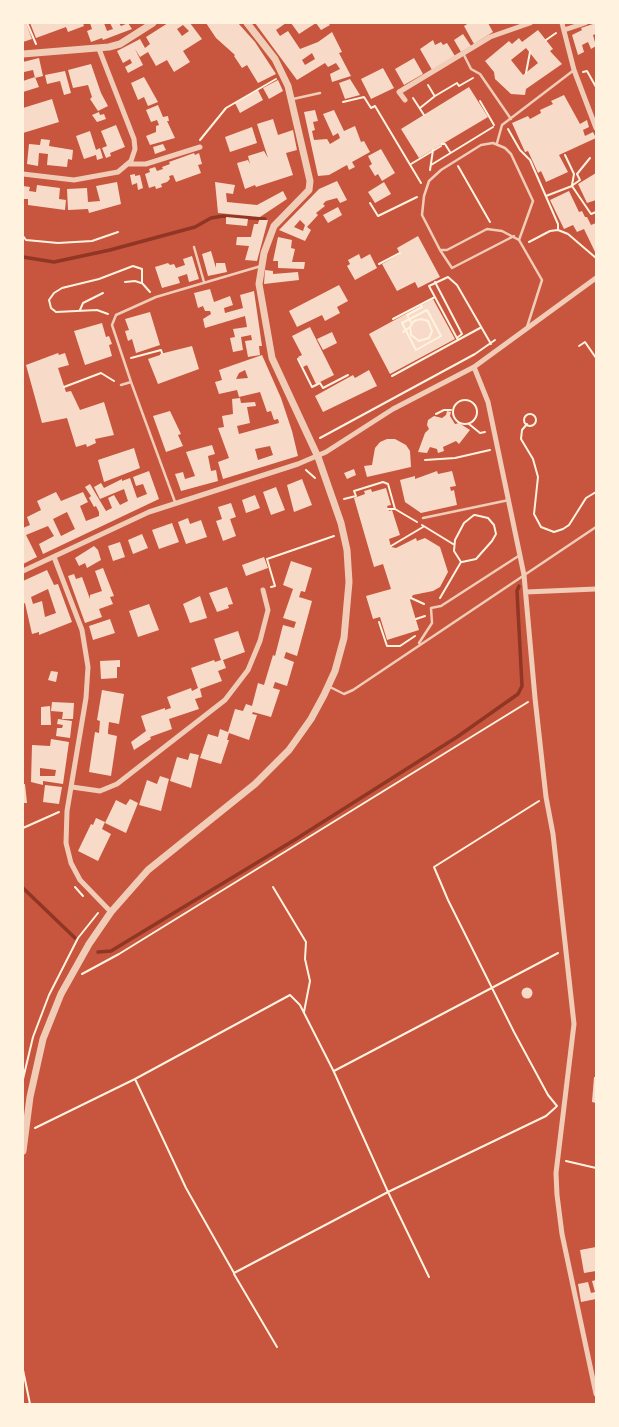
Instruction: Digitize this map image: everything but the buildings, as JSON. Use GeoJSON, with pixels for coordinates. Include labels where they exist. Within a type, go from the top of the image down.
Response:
{"type":"FeatureCollection","features":[{"type":"Feature","properties":{"kind":"street"},"geometry":{"type":"LineString","coordinates":[[23,54],[99,49],[120,44],[153,23]]}},
{"type":"Feature","properties":{"kind":"street"},"geometry":{"type":"LineString","coordinates":[[23,1151],[32,1084],[43,1039],[70,977],[107,909],[155,864],[275,765],[306,727],[328,687],[341,652],[349,601],[349,569],[338,512],[318,457],[293,407],[270,351],[259,284],[261,267],[274,226],[310,187],[293,99],[268,49],[247,23]]}},
{"type":"Feature","properties":{"kind":"street"},"geometry":{"type":"LineString","coordinates":[[404,100],[399,92],[491,37],[530,23]]}},
{"type":"Feature","properties":{"kind":"street"},"geometry":{"type":"LineString","coordinates":[[562,23],[574,72],[596,128]]}},
{"type":"Feature","properties":{"kind":"street"},"geometry":{"type":"LineString","coordinates":[[564,30],[585,23]]}},
{"type":"Feature","properties":{"kind":"street"},"geometry":{"type":"LineString","coordinates":[[99,49],[134,139],[134,156],[129,164]]}},
{"type":"Feature","properties":{"kind":"street"},"geometry":{"type":"LineString","coordinates":[[23,174],[74,180],[110,174],[129,164],[146,164],[200,145]]}},
{"type":"Feature","properties":{"kind":"street"},"geometry":{"type":"LineString","coordinates":[[23,571],[119,524],[175,502],[318,457],[393,409],[474,367],[596,278]]}},
{"type":"Feature","properties":{"kind":"street"},"geometry":{"type":"LineString","coordinates":[[474,367],[484,389],[494,430],[524,575],[546,797],[553,834],[574,1024],[557,1160],[556,1189],[562,1234],[596,1394]]}},
{"type":"Feature","properties":{"kind":"street"},"geometry":{"type":"LineString","coordinates":[[54,556],[82,630],[87,659],[86,698],[67,811],[66,836],[71,863],[85,887],[107,909]]}},
{"type":"Feature","properties":{"kind":"street"},"geometry":{"type":"LineString","coordinates":[[526,592],[596,589]]}},
{"type":"Feature","properties":{"kind":"street"},"geometry":{"type":"LineString","coordinates":[[72,787],[100,791],[117,785],[225,700],[248,670],[264,632],[268,610],[263,590]]}},
{"type":"Feature","properties":{"kind":"lane"},"geometry":{"type":"LineString","coordinates":[[463,54],[471,69],[480,74],[510,119]]}},
{"type":"Feature","properties":{"kind":"lane"},"geometry":{"type":"LineString","coordinates":[[497,144],[500,129],[505,123],[574,72]]}},
{"type":"Feature","properties":{"kind":"lane"},"geometry":{"type":"LineString","coordinates":[[293,99],[320,93]]}},
{"type":"Feature","properties":{"kind":"lane"},"geometry":{"type":"LineString","coordinates":[[514,236],[452,268],[423,218],[426,190],[437,173],[481,145],[497,144],[510,152],[533,198],[519,240]]}},
{"type":"Feature","properties":{"kind":"lane"},"geometry":{"type":"LineString","coordinates":[[438,247],[445,251],[487,229],[502,231],[519,240],[542,281],[527,328]]}},
{"type":"Feature","properties":{"kind":"lane"},"geometry":{"type":"LineString","coordinates":[[194,247],[204,282]]}},
{"type":"Feature","properties":{"kind":"lane"},"geometry":{"type":"LineString","coordinates":[[175,502],[112,324],[116,315],[156,297],[261,267]]}},
{"type":"Feature","properties":{"kind":"lane"},"geometry":{"type":"LineString","coordinates":[[121,385],[131,382]]}},
{"type":"Feature","properties":{"kind":"lane"},"geometry":{"type":"LineString","coordinates":[[423,518],[509,500]]}},
{"type":"Feature","properties":{"kind":"lane"},"geometry":{"type":"LineString","coordinates":[[328,687],[341,694],[347,693],[596,527]]}},
{"type":"Feature","properties":{"kind":"lane"},"geometry":{"type":"LineString","coordinates":[[418,645],[432,623],[431,608],[441,606],[520,555]]}},
{"type":"Feature","properties":{"kind":"path"},"geometry":{"type":"LineString","coordinates":[[27,23],[39,52]]}},
{"type":"Feature","properties":{"kind":"path"},"geometry":{"type":"LineString","coordinates":[[545,40],[564,30]]}},
{"type":"Feature","properties":{"kind":"path"},"geometry":{"type":"LineString","coordinates":[[526,73],[530,52]]}},
{"type":"Feature","properties":{"kind":"path"},"geometry":{"type":"LineString","coordinates":[[574,72],[587,71],[591,67]]}},
{"type":"Feature","properties":{"kind":"path"},"geometry":{"type":"LineString","coordinates":[[587,71],[596,87]]}},
{"type":"Feature","properties":{"kind":"path"},"geometry":{"type":"LineString","coordinates":[[420,108],[428,104],[426,101],[457,83],[459,86],[480,74]]}},
{"type":"Feature","properties":{"kind":"path"},"geometry":{"type":"LineString","coordinates":[[200,145],[226,108],[283,75]]}},
{"type":"Feature","properties":{"kind":"path"},"geometry":{"type":"LineString","coordinates":[[424,78],[435,96]]}},
{"type":"Feature","properties":{"kind":"path"},"geometry":{"type":"LineString","coordinates":[[404,100],[412,96],[424,115]]}},
{"type":"Feature","properties":{"kind":"path"},"geometry":{"type":"LineString","coordinates":[[343,102],[364,97],[371,108],[375,106],[426,190]]}},
{"type":"Feature","properties":{"kind":"path"},"geometry":{"type":"LineString","coordinates":[[480,101],[495,126]]}},
{"type":"Feature","properties":{"kind":"path"},"geometry":{"type":"LineString","coordinates":[[431,164],[495,126],[505,123],[520,150],[530,160],[558,224],[558,230]]}},
{"type":"Feature","properties":{"kind":"path"},"geometry":{"type":"LineString","coordinates":[[411,164],[445,144],[492,226]]}},
{"type":"Feature","properties":{"kind":"path"},"geometry":{"type":"LineString","coordinates":[[426,190],[433,150]]}},
{"type":"Feature","properties":{"kind":"path"},"geometry":{"type":"LineString","coordinates":[[565,155],[574,174],[572,186],[591,215],[596,212]]}},
{"type":"Feature","properties":{"kind":"path"},"geometry":{"type":"LineString","coordinates":[[545,196],[572,186],[580,180],[577,174],[590,158]]}},
{"type":"Feature","properties":{"kind":"path"},"geometry":{"type":"LineString","coordinates":[[370,203],[378,216],[426,190]]}},
{"type":"Feature","properties":{"kind":"path"},"geometry":{"type":"LineString","coordinates":[[550,231],[558,230],[568,234],[596,258]]}},
{"type":"Feature","properties":{"kind":"path"},"geometry":{"type":"LineString","coordinates":[[23,236],[26,240],[58,243],[92,241],[118,232]]}},
{"type":"Feature","properties":{"kind":"path"},"geometry":{"type":"LineString","coordinates":[[379,264],[400,253]]}},
{"type":"Feature","properties":{"kind":"path"},"geometry":{"type":"LineString","coordinates":[[114,320],[102,311],[54,311],[50,306],[50,298],[62,288],[94,280],[133,265],[142,268],[142,283]]}},
{"type":"Feature","properties":{"kind":"path"},"geometry":{"type":"LineString","coordinates":[[457,338],[429,286],[448,277],[457,285],[495,351]]}},
{"type":"Feature","properties":{"kind":"path"},"geometry":{"type":"LineString","coordinates":[[125,282],[142,283],[156,297]]}},
{"type":"Feature","properties":{"kind":"path"},"geometry":{"type":"LineString","coordinates":[[435,282],[462,334],[457,338]]}},
{"type":"Feature","properties":{"kind":"path"},"geometry":{"type":"LineString","coordinates":[[79,311],[83,303],[103,293]]}},
{"type":"Feature","properties":{"kind":"path"},"geometry":{"type":"LineString","coordinates":[[393,319],[435,297]]}},
{"type":"Feature","properties":{"kind":"path"},"geometry":{"type":"LineString","coordinates":[[404,331],[411,326],[421,319],[428,321],[432,327],[431,335],[423,341],[416,340],[411,335],[411,326],[407,315],[422,307],[421,304]]}},
{"type":"Feature","properties":{"kind":"path"},"geometry":{"type":"LineString","coordinates":[[427,310],[441,336],[416,350],[402,323],[409,319],[427,310]]}},
{"type":"Feature","properties":{"kind":"path"},"geometry":{"type":"LineString","coordinates":[[392,376],[481,327]]}},
{"type":"Feature","properties":{"kind":"path"},"geometry":{"type":"LineString","coordinates":[[579,346],[585,342],[596,358]]}},
{"type":"Feature","properties":{"kind":"path"},"geometry":{"type":"LineString","coordinates":[[123,361],[161,350],[162,353]]}},
{"type":"Feature","properties":{"kind":"path"},"geometry":{"type":"LineString","coordinates":[[319,438],[475,354]]}},
{"type":"Feature","properties":{"kind":"path"},"geometry":{"type":"LineString","coordinates":[[298,359],[312,387],[320,383],[323,388],[348,375]]}},
{"type":"Feature","properties":{"kind":"path"},"geometry":{"type":"LineString","coordinates":[[64,387],[101,373],[121,385]]}},
{"type":"Feature","properties":{"kind":"path"},"geometry":{"type":"LineString","coordinates":[[452,411],[459,401],[471,401],[476,407],[477,415],[469,424]]}},
{"type":"Feature","properties":{"kind":"path"},"geometry":{"type":"LineString","coordinates":[[436,414],[444,410],[452,411]]}},
{"type":"Feature","properties":{"kind":"path"},"geometry":{"type":"LineString","coordinates":[[452,411],[457,422],[469,424],[480,433],[494,430]]}},
{"type":"Feature","properties":{"kind":"path"},"geometry":{"type":"LineString","coordinates":[[527,424],[522,430],[521,439],[531,453],[538,477],[534,514],[541,527],[554,532],[564,529],[583,501],[596,492]]}},
{"type":"Feature","properties":{"kind":"path"},"geometry":{"type":"LineString","coordinates":[[425,460],[455,458],[498,449]]}},
{"type":"Feature","properties":{"kind":"path"},"geometry":{"type":"LineString","coordinates":[[306,469],[319,482]]}},
{"type":"Feature","properties":{"kind":"path"},"geometry":{"type":"LineString","coordinates":[[344,499],[356,496],[354,491],[383,482],[388,484],[395,509]]}},
{"type":"Feature","properties":{"kind":"path"},"geometry":{"type":"LineString","coordinates":[[474,510],[474,515]]}},
{"type":"Feature","properties":{"kind":"path"},"geometry":{"type":"LineString","coordinates":[[461,562],[453,545],[464,523],[474,515]]}},
{"type":"Feature","properties":{"kind":"path"},"geometry":{"type":"LineString","coordinates":[[411,598],[431,608],[444,592],[461,562],[475,559],[492,541],[496,534],[494,525],[488,518],[474,515]]}},
{"type":"Feature","properties":{"kind":"path"},"geometry":{"type":"LineString","coordinates":[[391,546],[424,527]]}},
{"type":"Feature","properties":{"kind":"path"},"geometry":{"type":"LineString","coordinates":[[263,590],[275,586],[267,559],[336,535],[338,544]]}},
{"type":"Feature","properties":{"kind":"path"},"geometry":{"type":"LineString","coordinates":[[419,618],[420,625]]}},
{"type":"Feature","properties":{"kind":"path"},"geometry":{"type":"LineString","coordinates":[[379,622],[387,646],[400,646],[422,631]]}},
{"type":"Feature","properties":{"kind":"path"},"geometry":{"type":"LineString","coordinates":[[70,977],[86,973],[119,954],[535,698]]}},
{"type":"Feature","properties":{"kind":"path"},"geometry":{"type":"LineString","coordinates":[[546,797],[434,867],[448,901],[536,1074],[557,1106]]}},
{"type":"Feature","properties":{"kind":"path"},"geometry":{"type":"LineString","coordinates":[[23,828],[67,811]]}},
{"type":"Feature","properties":{"kind":"path"},"geometry":{"type":"LineString","coordinates":[[273,887],[306,942],[305,959],[310,981],[304,1013]]}},
{"type":"Feature","properties":{"kind":"path"},"geometry":{"type":"LineString","coordinates":[[89,944],[78,937],[107,909]]}},
{"type":"Feature","properties":{"kind":"path"},"geometry":{"type":"LineString","coordinates":[[334,1072],[556,953],[566,953]]}},
{"type":"Feature","properties":{"kind":"path"},"geometry":{"type":"LineString","coordinates":[[26,1127],[36,1128],[135,1079],[290,995],[304,1013],[334,1072],[429,1277]]}},
{"type":"Feature","properties":{"kind":"path"},"geometry":{"type":"LineString","coordinates":[[135,1079],[186,1188],[277,1347]]}},
{"type":"Feature","properties":{"kind":"path"},"geometry":{"type":"LineString","coordinates":[[234,1273],[388,1192],[546,1116],[566,1092]]}},
{"type":"Feature","properties":{"kind":"path"},"geometry":{"type":"LineString","coordinates":[[557,1160],[596,1168]]}},
{"type":"Feature","properties":{"kind":"path"},"geometry":{"type":"LineString","coordinates":[[23,1370],[30,1404]]}},
{"type":"Feature","properties":{"kind":"waterway"},"geometry":{"type":"LineString","coordinates":[[23,257],[54,262],[195,227],[211,218],[223,216],[265,219]]}},
{"type":"Feature","properties":{"kind":"waterway"},"geometry":{"type":"LineString","coordinates":[[98,952],[111,951],[296,839],[457,737],[518,694],[522,686],[517,591],[519,586]]}},
{"type":"Feature","properties":{"kind":"waterway"},"geometry":{"type":"LineString","coordinates":[[23,888],[75,938]]}}]}
